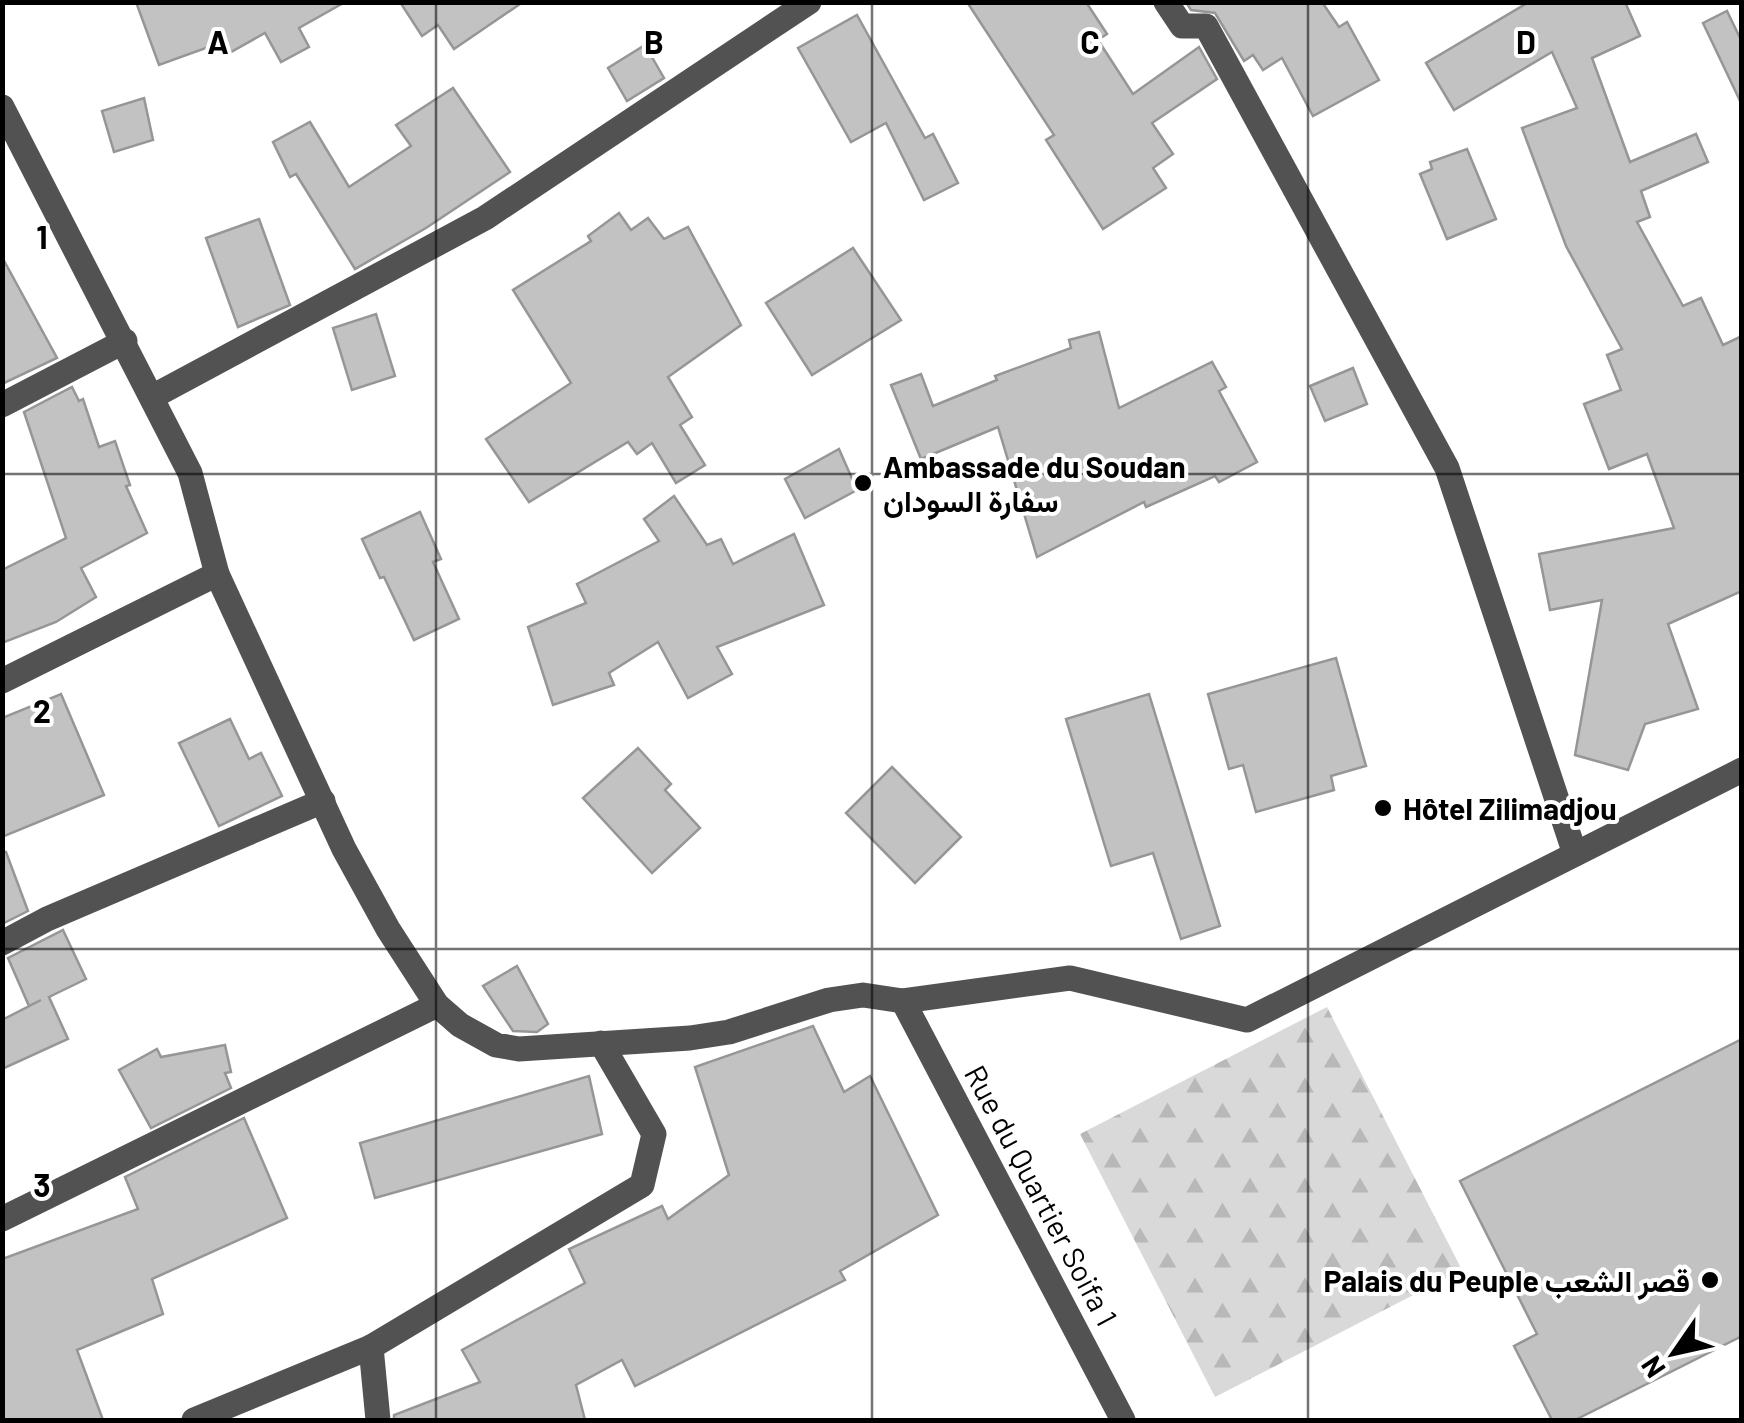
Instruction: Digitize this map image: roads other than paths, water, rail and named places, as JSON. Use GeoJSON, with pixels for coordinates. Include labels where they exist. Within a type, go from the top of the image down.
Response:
{"type":"FeatureCollection","features":[{"type":"Feature","properties":{"kind":"street"},"geometry":{"type":"LineString","coordinates":[[152,397],[485,218],[809,2]]}},
{"type":"Feature","properties":{"kind":"street"},"geometry":{"type":"LineString","coordinates":[[1166,2],[1182,26],[1206,26],[1447,468],[1575,854]]}},
{"type":"Feature","properties":{"kind":"street"},"geometry":{"type":"LineString","coordinates":[[2,107],[190,473],[217,574],[344,850],[437,1005],[460,1025],[496,1046],[548,1049],[690,1038],[728,1032],[828,1000],[863,995],[904,1000],[1070,978],[1247,1020],[1742,770]]}},
{"type":"Feature","properties":{"kind":"street"},"geometry":{"type":"LineString","coordinates":[[2,404],[125,341]]}},
{"type":"Feature","properties":{"kind":"street"},"geometry":{"type":"LineString","coordinates":[[2,681],[217,574]]}},
{"type":"Feature","properties":{"kind":"street"},"geometry":{"type":"LineString","coordinates":[[2,943],[47,919],[323,801]]}},
{"type":"Feature","properties":{"kind":"street","name":"Rue du Quartier Soifa 1"},"geometry":{"type":"LineString","coordinates":[[904,1000],[1123,1420]]}},
{"type":"Feature","properties":{"kind":"street"},"geometry":{"type":"LineString","coordinates":[[2,1220],[437,1005]]}},
{"type":"Feature","properties":{"kind":"street"},"geometry":{"type":"LineString","coordinates":[[194,1420],[371,1347],[642,1185],[654,1134],[601,1042]]}},
{"type":"Feature","properties":{"kind":"street"},"geometry":{"type":"LineString","coordinates":[[371,1347],[378,1420]]}},
{"type":"Feature","properties":{"kind":"place","name":"Ambassade du Soudan سفارة السودان"},"geometry":{"type":"Point","coordinates":[863,483]}},
{"type":"Feature","properties":{"kind":"place","name":"Hôtel Zilimadjou"},"geometry":{"type":"Point","coordinates":[1383,808]}},
{"type":"Feature","properties":{"kind":"place","name":"Palais du Peuple قصر الشعب"},"geometry":{"type":"Point","coordinates":[1710,1280]}}]}
